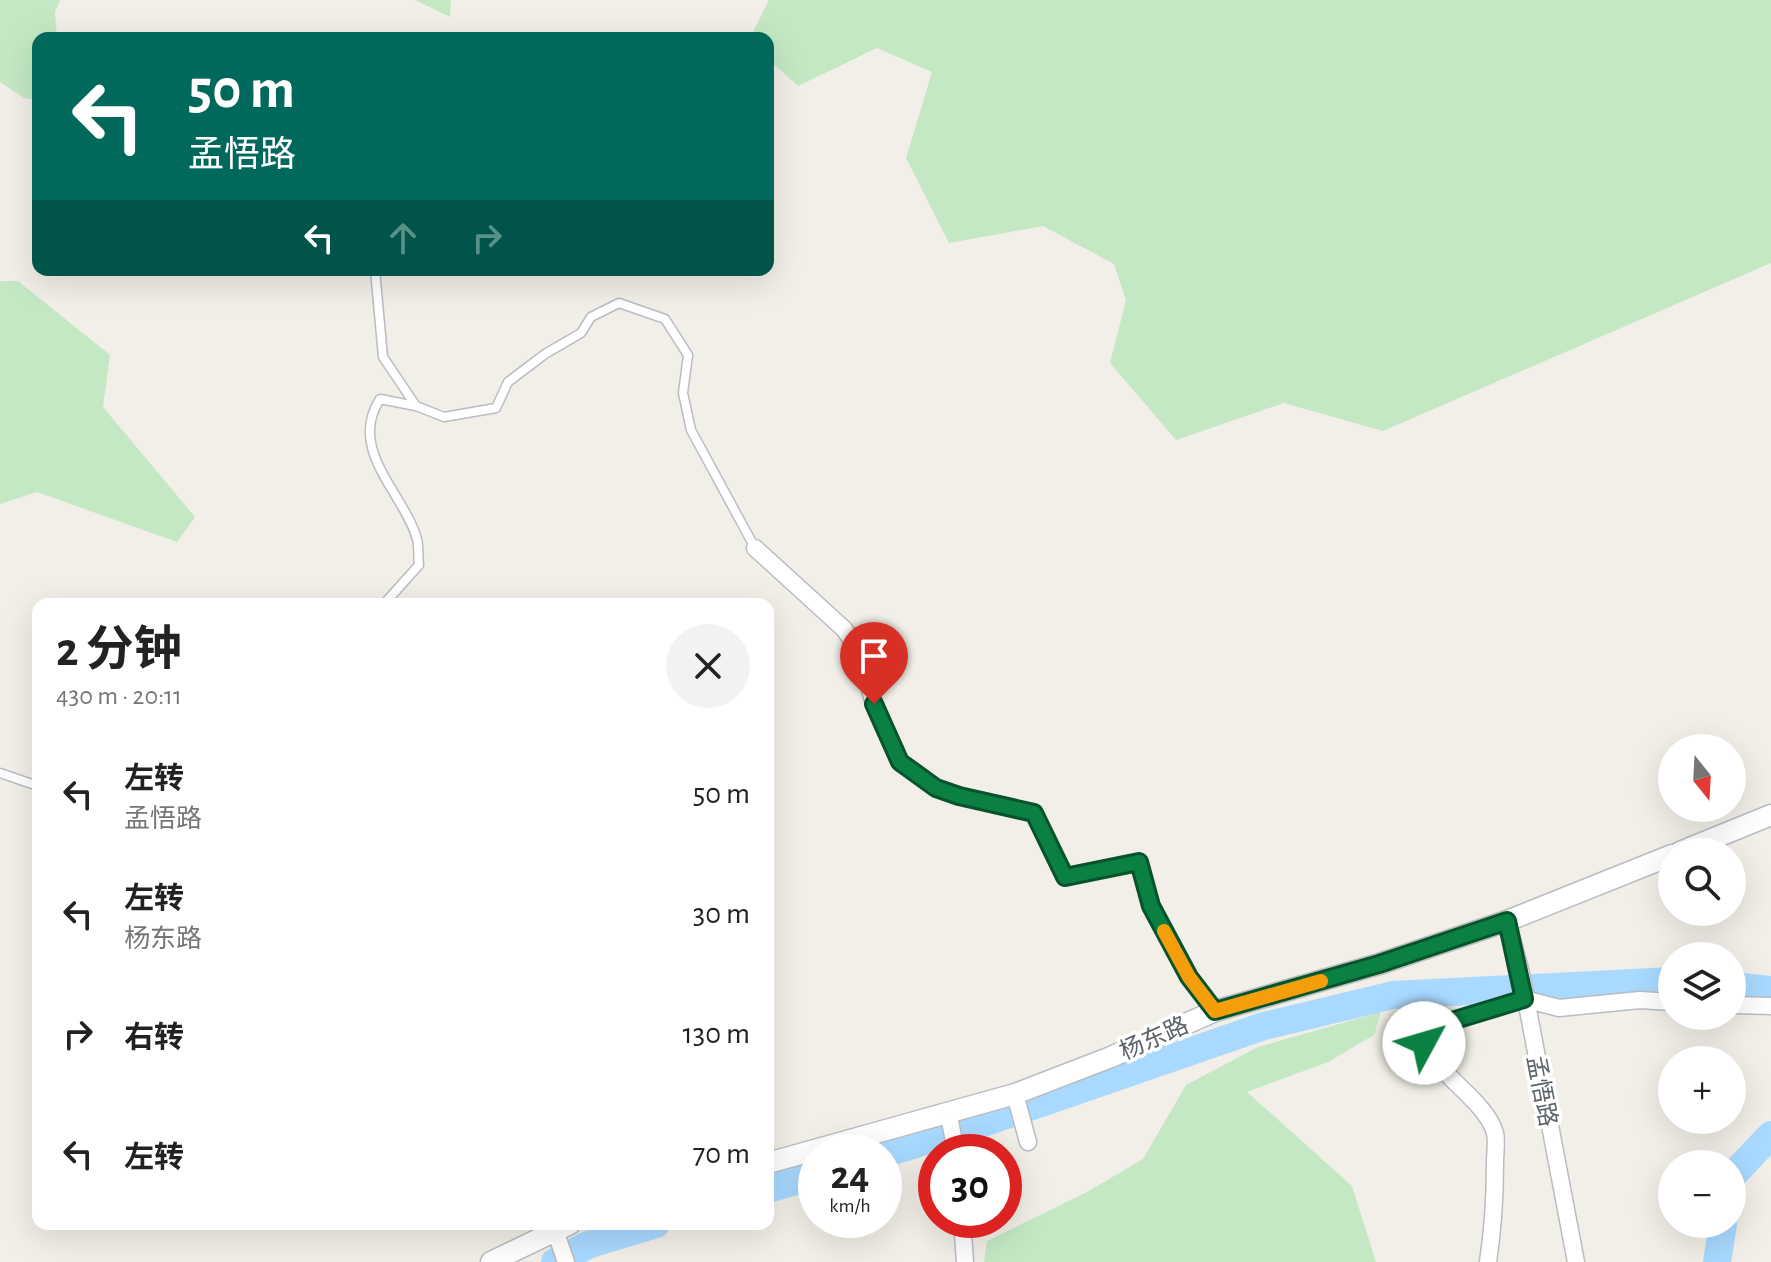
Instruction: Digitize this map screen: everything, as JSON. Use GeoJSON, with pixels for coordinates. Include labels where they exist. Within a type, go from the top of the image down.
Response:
{"type":"FeatureCollection","features":[{"type":"Feature","properties":{"kind":"street"},"geometry":{"type":"LineString","coordinates":[[755,548],[844,629],[860,652],[874,704],[900,762],[936,788],[1034,813],[1065,877],[1139,862],[1151,906],[1189,977],[1215,1011]]}},
{"type":"Feature","properties":{"kind":"street"},"geometry":{"type":"LineString","coordinates":[[1714,838],[1771,815]]}},
{"type":"Feature","properties":{"kind":"street","name":"杨东路"},"geometry":{"type":"LineString","coordinates":[[774,1161],[948,1117],[1111,1057],[1215,1011],[1379,964],[1507,921],[1658,861]]}},
{"type":"Feature","properties":{"kind":"street","name":"孟悟路"},"geometry":{"type":"LineString","coordinates":[[1507,921],[1521,973],[1576,1262]]}},
{"type":"Feature","properties":{"kind":"street"},"geometry":{"type":"LineString","coordinates":[[1488,1262],[1495,1213],[1495,1133],[1483,1111],[1424,1043],[1424,1034],[1432,1027],[1524,999],[1559,1008],[1658,1001]]}},
{"type":"Feature","properties":{"kind":"street"},"geometry":{"type":"LineString","coordinates":[[1746,1005],[1771,1006]]}},
{"type":"Feature","properties":{"kind":"street"},"geometry":{"type":"LineString","coordinates":[[1015,1094],[1028,1142]]}},
{"type":"Feature","properties":{"kind":"street"},"geometry":{"type":"LineString","coordinates":[[948,1117],[952,1134]]}},
{"type":"Feature","properties":{"kind":"street"},"geometry":{"type":"LineString","coordinates":[[491,1262],[557,1230]]}},
{"type":"Feature","properties":{"kind":"street"},"geometry":{"type":"LineString","coordinates":[[563,1230],[566,1262]]}},
{"type":"Feature","properties":{"kind":"street"},"geometry":{"type":"LineString","coordinates":[[963,1238],[965,1262]]}},
{"type":"Feature","properties":{"kind":"lane"},"geometry":{"type":"LineString","coordinates":[[376,276],[383,357],[416,406]]}},
{"type":"Feature","properties":{"kind":"lane"},"geometry":{"type":"LineString","coordinates":[[389,598],[419,565],[417,539],[371,452],[371,412],[380,399],[416,406],[444,417],[496,408],[508,382],[545,354],[581,333],[591,317],[619,303],[665,319],[688,355],[683,393],[691,430],[755,548]]}},
{"type":"Feature","properties":{"kind":"lane"},"geometry":{"type":"LineString","coordinates":[[0,773],[32,784]]}},
{"type":"Feature","properties":{"kind":"green space"},"geometry":{"type":"Polygon","coordinates":[[[0,0],[60,0],[55,12],[57,32],[32,32],[32,99],[24,98],[0,82],[0,0]]]}},
{"type":"Feature","properties":{"kind":"green space"},"geometry":{"type":"Polygon","coordinates":[[[415,0],[451,0],[450,17],[415,0]]]}},
{"type":"Feature","properties":{"kind":"green space"},"geometry":{"type":"Polygon","coordinates":[[[769,0],[1771,0],[1771,263],[1383,431],[1284,403],[1176,440],[1110,363],[1126,300],[1114,264],[1043,226],[949,243],[906,158],[932,72],[877,48],[798,86],[774,64],[774,32],[753,32],[769,0]]]}},
{"type":"Feature","properties":{"kind":"green space"},"geometry":{"type":"Polygon","coordinates":[[[0,281],[18,281],[110,355],[103,407],[195,517],[177,542],[37,492],[0,504],[0,281]]]}},
{"type":"Feature","properties":{"kind":"green space"},"geometry":{"type":"Polygon","coordinates":[[[1381,1012],[1374,1035],[1328,1062],[1247,1092],[1352,1186],[1376,1262],[984,1262],[987,1241],[993,1238],[1022,1238],[1022,1224],[1087,1192],[1143,1159],[1186,1085],[1258,1047],[1381,1012]]]}},
{"type":"Feature","properties":{"kind":"waterway"},"geometry":{"type":"LineString","coordinates":[[902,1148],[1264,1026],[1393,995],[1658,982]]}},
{"type":"Feature","properties":{"kind":"waterway"},"geometry":{"type":"LineString","coordinates":[[1746,987],[1771,990]]}},
{"type":"Feature","properties":{"kind":"waterway"},"geometry":{"type":"LineString","coordinates":[[1746,1161],[1771,1135]]}},
{"type":"Feature","properties":{"kind":"waterway"},"geometry":{"type":"LineString","coordinates":[[774,1187],[798,1180]]}},
{"type":"Feature","properties":{"kind":"waterway"},"geometry":{"type":"LineString","coordinates":[[555,1262],[590,1244],[636,1230]]}},
{"type":"Feature","properties":{"kind":"waterway"},"geometry":{"type":"LineString","coordinates":[[1717,1262],[1721,1238]]}},
{"type":"Feature","properties":{"kind":"slow traffic"},"geometry":{"type":"LineString","coordinates":[[1164,931],[1189,977],[1215,1011],[1321,981]]}},
{"type":"Feature","properties":{"kind":"route"},"geometry":{"type":"LineString","coordinates":[[874,704],[900,762],[936,788],[1034,813],[1065,877],[1139,862],[1151,906],[1189,977],[1215,1011],[1379,964],[1507,921],[1521,973],[1524,999],[1432,1027],[1424,1034],[1424,1043]]}}]}
